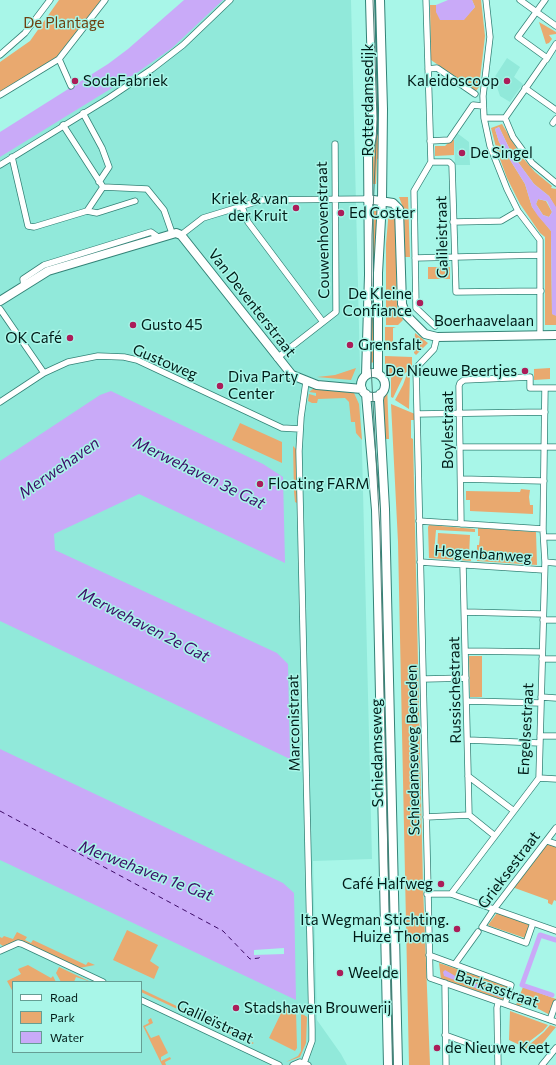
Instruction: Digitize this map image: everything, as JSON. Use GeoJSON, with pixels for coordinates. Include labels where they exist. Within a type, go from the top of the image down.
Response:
{"type":"FeatureCollection","features":[{"type":"Feature","properties":{"kind":"main road","name":"Rotterdamsedijk"},"geometry":{"type":"LineString","coordinates":[[364,378],[369,275],[367,199],[368,154],[373,132],[370,0]]}},
{"type":"Feature","properties":{"kind":"main road","name":"Rotterdamsedijk"},"geometry":{"type":"LineString","coordinates":[[378,374],[378,273],[382,201],[383,109],[380,0]]}},
{"type":"Feature","properties":{"kind":"main road"},"geometry":{"type":"LineString","coordinates":[[367,199],[382,201]]}},
{"type":"Feature","properties":{"kind":"main road","name":"Boerhaavelaan"},"geometry":{"type":"LineString","coordinates":[[382,201],[393,203],[399,209],[402,304],[404,313],[425,334],[437,337],[556,335]]}},
{"type":"Feature","properties":{"kind":"main road"},"geometry":{"type":"LineString","coordinates":[[0,301],[48,271],[158,237],[172,234],[181,235]]}},
{"type":"Feature","properties":{"kind":"main road","name":"Van Deventerstraat"},"geometry":{"type":"LineString","coordinates":[[181,235],[292,375],[316,385],[364,392]]}},
{"type":"Feature","properties":{"kind":"main road"},"geometry":{"type":"LineString","coordinates":[[306,382],[353,383],[372,373],[378,374],[382,378],[384,384],[383,390],[380,394],[374,396],[364,392],[364,378]]}},
{"type":"Feature","properties":{"kind":"main road","name":"Schiedamseweg"},"geometry":{"type":"LineString","coordinates":[[364,392],[371,441],[376,510],[388,1065]]}},
{"type":"Feature","properties":{"kind":"main road","name":"Schiedamseweg"},"geometry":{"type":"LineString","coordinates":[[380,394],[378,400],[382,440],[398,1065]]}},
{"type":"Feature","properties":{"kind":"street"},"geometry":{"type":"LineString","coordinates":[[1,51],[25,33],[50,0]]}},
{"type":"Feature","properties":{"kind":"street"},"geometry":{"type":"LineString","coordinates":[[0,95],[59,59],[105,0]]}},
{"type":"Feature","properties":{"kind":"street"},"geometry":{"type":"LineString","coordinates":[[0,165],[131,84],[189,40],[230,0]]}},
{"type":"Feature","properties":{"kind":"street"},"geometry":{"type":"LineString","coordinates":[[426,0],[431,162],[415,189],[416,308],[435,326]]}},
{"type":"Feature","properties":{"kind":"street"},"geometry":{"type":"LineString","coordinates":[[486,0],[490,37],[483,106],[484,118],[490,146],[497,168],[518,210],[540,240],[540,335]]}},
{"type":"Feature","properties":{"kind":"street"},"geometry":{"type":"LineString","coordinates":[[520,0],[556,26]]}},
{"type":"Feature","properties":{"kind":"street"},"geometry":{"type":"LineString","coordinates":[[545,0],[518,37],[545,60]]}},
{"type":"Feature","properties":{"kind":"street"},"geometry":{"type":"LineString","coordinates":[[505,118],[555,46]]}},
{"type":"Feature","properties":{"kind":"street"},"geometry":{"type":"LineString","coordinates":[[59,59],[71,86]]}},
{"type":"Feature","properties":{"kind":"street"},"geometry":{"type":"LineString","coordinates":[[428,69],[437,68],[475,94]]}},
{"type":"Feature","properties":{"kind":"street"},"geometry":{"type":"LineString","coordinates":[[525,88],[556,110]]}},
{"type":"Feature","properties":{"kind":"street"},"geometry":{"type":"LineString","coordinates":[[430,141],[449,140],[473,105],[483,106]]}},
{"type":"Feature","properties":{"kind":"street"},"geometry":{"type":"LineString","coordinates":[[83,113],[102,148],[109,167],[87,212]]}},
{"type":"Feature","properties":{"kind":"street"},"geometry":{"type":"LineString","coordinates":[[484,118],[505,118]]}},
{"type":"Feature","properties":{"kind":"street"},"geometry":{"type":"LineString","coordinates":[[505,118],[513,137],[526,155],[541,172],[556,184]]}},
{"type":"Feature","properties":{"kind":"street"},"geometry":{"type":"LineString","coordinates":[[63,125],[101,185]]}},
{"type":"Feature","properties":{"kind":"street","name":"Couwenhovenstraat"},"geometry":{"type":"LineString","coordinates":[[277,358],[336,312],[334,198],[335,144]]}},
{"type":"Feature","properties":{"kind":"street"},"geometry":{"type":"LineString","coordinates":[[12,157],[28,226],[34,227],[87,212],[97,213],[135,202]]}},
{"type":"Feature","properties":{"kind":"street","name":"Galileistraat"},"geometry":{"type":"LineString","coordinates":[[431,162],[449,162],[452,165],[455,290],[457,293],[541,291]]}},
{"type":"Feature","properties":{"kind":"street"},"geometry":{"type":"LineString","coordinates":[[101,185],[147,189],[164,210],[172,234]]}},
{"type":"Feature","properties":{"kind":"street"},"geometry":{"type":"LineString","coordinates":[[181,235],[203,218],[262,200],[334,198],[367,199]]}},
{"type":"Feature","properties":{"kind":"street"},"geometry":{"type":"LineString","coordinates":[[242,206],[248,222],[324,322]]}},
{"type":"Feature","properties":{"kind":"street"},"geometry":{"type":"LineString","coordinates":[[453,222],[501,221],[518,210]]}},
{"type":"Feature","properties":{"kind":"street"},"geometry":{"type":"LineString","coordinates":[[416,258],[540,255]]}},
{"type":"Feature","properties":{"kind":"street"},"geometry":{"type":"LineString","coordinates":[[0,309],[44,373]]}},
{"type":"Feature","properties":{"kind":"street","name":"Schiedamseweg Beneden"},"geometry":{"type":"LineString","coordinates":[[430,978],[416,368],[434,349],[437,337]]}},
{"type":"Feature","properties":{"kind":"street","name":"Gustoweg"},"geometry":{"type":"LineString","coordinates":[[0,402],[44,373],[82,358],[98,356],[124,357],[137,360],[282,428],[300,429]]}},
{"type":"Feature","properties":{"kind":"street","name":"Boylestraat"},"geometry":{"type":"LineString","coordinates":[[461,524],[459,386],[464,380],[530,376],[530,388],[546,388]]}},
{"type":"Feature","properties":{"kind":"street","name":"Marconistraat"},"geometry":{"type":"LineString","coordinates":[[306,382],[300,429],[312,1029],[312,1040],[306,1064]]}},
{"type":"Feature","properties":{"kind":"street"},"geometry":{"type":"LineString","coordinates":[[546,388],[556,388]]}},
{"type":"Feature","properties":{"kind":"street","name":"Engelsestraat"},"geometry":{"type":"LineString","coordinates":[[451,894],[539,778],[545,562],[543,529],[546,388]]}},
{"type":"Feature","properties":{"kind":"street"},"geometry":{"type":"LineString","coordinates":[[417,414],[545,412]]}},
{"type":"Feature","properties":{"kind":"street"},"geometry":{"type":"LineString","coordinates":[[460,447],[556,447]]}},
{"type":"Feature","properties":{"kind":"street"},"geometry":{"type":"LineString","coordinates":[[461,479],[544,480]]}},
{"type":"Feature","properties":{"kind":"street","name":"Hogenbanweg"},"geometry":{"type":"LineString","coordinates":[[419,522],[543,529]]}},
{"type":"Feature","properties":{"kind":"street","name":"Hogenbanweg"},"geometry":{"type":"LineString","coordinates":[[544,537],[556,538]]}},
{"type":"Feature","properties":{"kind":"street","name":"Hogenbanweg"},"geometry":{"type":"LineString","coordinates":[[420,562],[544,570]]}},
{"type":"Feature","properties":{"kind":"street","name":"Hogenbanweg"},"geometry":{"type":"LineString","coordinates":[[545,562],[556,563]]}},
{"type":"Feature","properties":{"kind":"street","name":"Russischestraat"},"geometry":{"type":"LineString","coordinates":[[463,565],[469,815]]}},
{"type":"Feature","properties":{"kind":"street"},"geometry":{"type":"LineString","coordinates":[[465,612],[543,617],[556,620]]}},
{"type":"Feature","properties":{"kind":"street"},"geometry":{"type":"LineString","coordinates":[[466,651],[542,652]]}},
{"type":"Feature","properties":{"kind":"street"},"geometry":{"type":"LineString","coordinates":[[542,659],[556,659]]}},
{"type":"Feature","properties":{"kind":"street"},"geometry":{"type":"LineString","coordinates":[[424,679],[466,678]]}},
{"type":"Feature","properties":{"kind":"street"},"geometry":{"type":"LineString","coordinates":[[467,701],[541,700],[556,698]]}},
{"type":"Feature","properties":{"kind":"street"},"geometry":{"type":"LineString","coordinates":[[540,736],[556,736]]}},
{"type":"Feature","properties":{"kind":"street"},"geometry":{"type":"LineString","coordinates":[[468,740],[540,743]]}},
{"type":"Feature","properties":{"kind":"street"},"geometry":{"type":"LineString","coordinates":[[468,776],[514,810]]}},
{"type":"Feature","properties":{"kind":"street"},"geometry":{"type":"LineString","coordinates":[[539,778],[556,779]]}},
{"type":"Feature","properties":{"kind":"street"},"geometry":{"type":"LineString","coordinates":[[426,816],[469,815],[495,836]]}},
{"type":"Feature","properties":{"kind":"street","name":"Grieksestraat"},"geometry":{"type":"LineString","coordinates":[[455,964],[494,909],[556,828]]}},
{"type":"Feature","properties":{"kind":"street"},"geometry":{"type":"LineString","coordinates":[[547,840],[556,844]]}},
{"type":"Feature","properties":{"kind":"street"},"geometry":{"type":"LineString","coordinates":[[427,894],[451,894],[556,931]]}},
{"type":"Feature","properties":{"kind":"street"},"geometry":{"type":"LineString","coordinates":[[480,929],[526,943],[533,923]]}},
{"type":"Feature","properties":{"kind":"street"},"geometry":{"type":"LineString","coordinates":[[0,951],[18,944],[22,944],[101,981]]}},
{"type":"Feature","properties":{"kind":"street"},"geometry":{"type":"LineString","coordinates":[[429,955],[511,985],[505,1004]]}},
{"type":"Feature","properties":{"kind":"street","name":"Barkasstraat"},"geometry":{"type":"LineString","coordinates":[[430,978],[553,1021]]}},
{"type":"Feature","properties":{"kind":"street"},"geometry":{"type":"LineString","coordinates":[[444,983],[446,1065]]}},
{"type":"Feature","properties":{"kind":"street","name":"Galileïstraat"},"geometry":{"type":"LineString","coordinates":[[142,1000],[278,1065]]}},
{"type":"Feature","properties":{"kind":"street"},"geometry":{"type":"LineString","coordinates":[[498,1003],[498,1065]]}},
{"type":"Feature","properties":{"kind":"street"},"geometry":{"type":"LineString","coordinates":[[553,1021],[556,1003]]}},
{"type":"Feature","properties":{"kind":"street"},"geometry":{"type":"LineString","coordinates":[[445,1035],[484,1049],[497,1048]]}},
{"type":"Feature","properties":{"kind":"street"},"geometry":{"type":"LineString","coordinates":[[542,1065],[556,1048]]}},
{"type":"Feature","properties":{"kind":"street"},"geometry":{"type":"LineString","coordinates":[[293,1065],[300,1062],[306,1064]]}},
{"type":"Feature","properties":{"kind":"shaded area"},"geometry":{"type":"Polygon","coordinates":[[[206,0],[351,0],[372,859],[313,861],[317,1020],[347,1065],[0,1065],[0,143],[206,0]]]}},
{"type":"Feature","properties":{"kind":"shaded area","name":"Kaleidoscoop"},"geometry":{"type":"Polygon","coordinates":[[[507,58],[520,67],[514,77],[523,84],[510,102],[500,96],[494,78],[507,58]]]}},
{"type":"Feature","properties":{"kind":"shaded area","name":"De Singel"},"geometry":{"type":"Polygon","coordinates":[[[457,133],[469,142],[470,165],[455,165],[454,138],[457,133]]]}},
{"type":"Feature","properties":{"kind":"green space","name":"De Plantage"},"geometry":{"type":"Polygon","coordinates":[[[59,0],[103,0],[59,57],[0,93],[0,62],[30,41],[59,0]]]}},
{"type":"Feature","properties":{"kind":"green space"},"geometry":{"type":"Polygon","coordinates":[[[372,0],[378,0],[381,158],[377,159],[376,184],[372,184],[375,124],[372,0]]]}},
{"type":"Feature","properties":{"kind":"green space"},"geometry":{"type":"Polygon","coordinates":[[[472,0],[481,0],[485,36],[479,87],[476,91],[431,60],[430,5],[436,5],[436,12],[463,20],[475,7],[472,0]]]}},
{"type":"Feature","properties":{"kind":"green space"},"geometry":{"type":"Polygon","coordinates":[[[539,22],[556,32],[556,34],[549,35],[552,39],[549,43],[546,44],[539,22]]]}},
{"type":"Feature","properties":{"kind":"green space"},"geometry":{"type":"Polygon","coordinates":[[[502,124],[522,157],[535,172],[552,186],[551,188],[556,189],[556,209],[549,196],[534,184],[512,154],[499,127],[495,129],[499,142],[525,184],[532,207],[551,231],[552,314],[556,315],[556,325],[545,325],[545,237],[540,233],[520,204],[507,178],[497,151],[491,128],[502,124]]]}},
{"type":"Feature","properties":{"kind":"green space"},"geometry":{"type":"Polygon","coordinates":[[[451,140],[454,140],[454,155],[435,156],[435,146],[445,146],[451,140]]]}},
{"type":"Feature","properties":{"kind":"green space"},"geometry":{"type":"Polygon","coordinates":[[[399,197],[408,197],[410,257],[405,257],[404,210],[399,197]]]}},
{"type":"Feature","properties":{"kind":"green space"},"geometry":{"type":"Polygon","coordinates":[[[538,199],[546,201],[552,212],[549,217],[543,215],[536,204],[538,199]]]}},
{"type":"Feature","properties":{"kind":"green space"},"geometry":{"type":"Polygon","coordinates":[[[389,209],[394,210],[395,213],[397,309],[403,320],[398,325],[386,325],[386,244],[389,209]]]}},
{"type":"Feature","properties":{"kind":"green space"},"geometry":{"type":"Polygon","coordinates":[[[374,211],[378,211],[376,362],[369,363],[374,211]]]}},
{"type":"Feature","properties":{"kind":"green space"},"geometry":{"type":"Polygon","coordinates":[[[428,267],[450,267],[450,279],[428,279],[428,267]]]}},
{"type":"Feature","properties":{"kind":"green space"},"geometry":{"type":"Polygon","coordinates":[[[385,327],[396,327],[393,328],[393,349],[385,350],[385,327]]]}},
{"type":"Feature","properties":{"kind":"green space"},"geometry":{"type":"Polygon","coordinates":[[[415,333],[428,343],[416,355],[414,353],[415,333]]]}},
{"type":"Feature","properties":{"kind":"green space"},"geometry":{"type":"Polygon","coordinates":[[[385,356],[412,357],[412,369],[405,373],[393,398],[391,397],[391,378],[385,367],[385,356]]]}},
{"type":"Feature","properties":{"kind":"green space"},"geometry":{"type":"Polygon","coordinates":[[[356,368],[351,380],[317,377],[335,375],[356,368]]]}},
{"type":"Feature","properties":{"kind":"green space"},"geometry":{"type":"Polygon","coordinates":[[[550,368],[550,379],[534,380],[534,369],[550,368]]]}},
{"type":"Feature","properties":{"kind":"green space"},"geometry":{"type":"Polygon","coordinates":[[[382,372],[387,384],[389,439],[383,439],[384,413],[381,397],[386,386],[382,372]]]}},
{"type":"Feature","properties":{"kind":"green space"},"geometry":{"type":"Polygon","coordinates":[[[412,372],[410,374],[409,409],[395,400],[407,374],[412,372]]]}},
{"type":"Feature","properties":{"kind":"green space"},"geometry":{"type":"Polygon","coordinates":[[[313,389],[354,393],[359,404],[362,440],[356,433],[355,422],[351,422],[349,402],[345,398],[318,399],[317,403],[312,403],[308,401],[309,394],[316,396],[316,393],[309,392],[313,389]]]}},
{"type":"Feature","properties":{"kind":"green space"},"geometry":{"type":"Polygon","coordinates":[[[391,404],[415,414],[415,420],[411,420],[411,438],[413,439],[423,886],[430,1065],[409,1065],[398,542],[391,404]]]}},
{"type":"Feature","properties":{"kind":"green space"},"geometry":{"type":"Polygon","coordinates":[[[240,423],[282,442],[282,463],[232,440],[240,423]]]}},
{"type":"Feature","properties":{"kind":"green space"},"geometry":{"type":"Polygon","coordinates":[[[293,446],[296,449],[297,503],[295,502],[294,492],[293,446]]]}},
{"type":"Feature","properties":{"kind":"green space"},"geometry":{"type":"Polygon","coordinates":[[[521,489],[530,490],[530,505],[533,505],[533,514],[470,511],[470,500],[466,500],[466,491],[520,492],[521,489]]]}},
{"type":"Feature","properties":{"kind":"green space"},"geometry":{"type":"Polygon","coordinates":[[[429,525],[475,529],[475,532],[436,530],[434,554],[437,554],[438,533],[470,535],[469,555],[471,561],[429,558],[429,525]]]}},
{"type":"Feature","properties":{"kind":"green space"},"geometry":{"type":"Polygon","coordinates":[[[478,528],[536,532],[537,565],[477,561],[477,545],[479,545],[480,536],[478,536],[478,528]]]}},
{"type":"Feature","properties":{"kind":"green space"},"geometry":{"type":"Polygon","coordinates":[[[469,656],[482,656],[482,697],[470,697],[469,656]]]}},
{"type":"Feature","properties":{"kind":"green space"},"geometry":{"type":"Polygon","coordinates":[[[547,840],[556,843],[556,901],[554,900],[552,905],[548,903],[548,900],[512,887],[547,840]]]}},
{"type":"Feature","properties":{"kind":"green space"},"geometry":{"type":"Polygon","coordinates":[[[497,913],[533,926],[528,939],[488,925],[497,913]]]}},
{"type":"Feature","properties":{"kind":"green space"},"geometry":{"type":"Polygon","coordinates":[[[127,930],[158,945],[150,961],[159,967],[154,979],[113,960],[127,930]]]}},
{"type":"Feature","properties":{"kind":"green space"},"geometry":{"type":"Polygon","coordinates":[[[17,932],[27,937],[25,940],[31,943],[33,940],[86,965],[88,962],[95,965],[79,968],[20,940],[3,946],[0,944],[0,937],[2,938],[4,936],[13,939],[17,932]]]}},
{"type":"Feature","properties":{"kind":"green space"},"geometry":{"type":"Polygon","coordinates":[[[439,963],[508,986],[503,1000],[441,979],[439,963]]]}},
{"type":"Feature","properties":{"kind":"green space"},"geometry":{"type":"Polygon","coordinates":[[[28,965],[51,978],[53,976],[56,981],[12,981],[12,990],[7,981],[21,974],[18,969],[28,965]]]}},
{"type":"Feature","properties":{"kind":"green space"},"geometry":{"type":"Polygon","coordinates":[[[59,967],[89,981],[76,977],[74,981],[60,981],[56,973],[59,967]]]}},
{"type":"Feature","properties":{"kind":"green space"},"geometry":{"type":"Polygon","coordinates":[[[523,987],[556,999],[550,1015],[531,1005],[533,1000],[519,1006],[516,1005],[523,987]]]}},
{"type":"Feature","properties":{"kind":"green space"},"geometry":{"type":"Polygon","coordinates":[[[142,989],[254,1043],[252,1044],[142,992],[142,989]]]}},
{"type":"Feature","properties":{"kind":"green space"},"geometry":{"type":"Polygon","coordinates":[[[285,1005],[296,1010],[297,1048],[295,1051],[269,1038],[285,1005]]]}},
{"type":"Feature","properties":{"kind":"green space"},"geometry":{"type":"Polygon","coordinates":[[[510,1011],[548,1025],[530,1041],[525,1051],[524,1047],[509,1040],[510,1011]]]}},
{"type":"Feature","properties":{"kind":"green space"},"geometry":{"type":"Polygon","coordinates":[[[301,1013],[307,1017],[306,1043],[300,1057],[286,1062],[298,1056],[301,1051],[301,1013]]]}},
{"type":"Feature","properties":{"kind":"green space"},"geometry":{"type":"Polygon","coordinates":[[[151,1018],[153,1023],[145,1027],[151,1038],[159,1035],[168,1053],[161,1057],[161,1061],[170,1057],[171,1059],[165,1062],[166,1065],[162,1065],[143,1026],[149,1023],[148,1020],[151,1018]]]}},
{"type":"Feature","properties":{"kind":"green space"},"geometry":{"type":"Polygon","coordinates":[[[550,1025],[556,1027],[536,1051],[530,1049],[528,1054],[530,1044],[550,1025]]]}},
{"type":"Feature","properties":{"kind":"water"},"geometry":{"type":"Polygon","coordinates":[[[184,0],[223,0],[172,48],[138,72],[0,157],[0,132],[108,64],[128,49],[184,0]]]}},
{"type":"Feature","properties":{"kind":"water"},"geometry":{"type":"Polygon","coordinates":[[[448,0],[472,0],[475,7],[464,20],[440,20],[436,12],[436,5],[448,0]]]}},
{"type":"Feature","properties":{"kind":"water"},"geometry":{"type":"Polygon","coordinates":[[[499,127],[512,154],[534,184],[549,196],[556,207],[556,316],[552,314],[551,231],[532,207],[525,184],[499,142],[495,129],[499,127]],[[538,199],[536,204],[543,215],[549,217],[552,212],[547,201],[538,199]]]}},
{"type":"Feature","properties":{"kind":"water"},"geometry":{"type":"Polygon","coordinates":[[[111,391],[263,464],[283,477],[285,563],[139,494],[54,534],[55,550],[277,653],[288,664],[290,759],[0,621],[0,461],[100,395],[111,391]]]}},
{"type":"Feature","properties":{"kind":"water","name":"Merwehaven 1e Gat"},"geometry":{"type":"Polygon","coordinates":[[[0,749],[283,883],[294,893],[296,1000],[0,860],[0,749]]]}},
{"type":"Feature","properties":{"kind":"water"},"geometry":{"type":"Polygon","coordinates":[[[445,970],[457,977],[503,993],[502,998],[444,976],[443,972],[445,970]]]}},
{"type":"Feature","properties":{"kind":"pier"},"geometry":{"type":"Polygon","coordinates":[[[284,948],[284,954],[254,955],[254,950],[284,948]]]}},
{"type":"Feature","properties":{"kind":"waterway"},"geometry":{"type":"LineString","coordinates":[[552,995],[522,985],[540,935],[556,940]]}},
{"type":"Feature","properties":{"kind":"ferry route"},"geometry":{"type":"LineString","coordinates":[[0,811],[223,931],[250,959],[259,958],[262,955]]}},
{"type":"Feature","properties":{"kind":"tram line"},"geometry":{"type":"LineString","coordinates":[[373,0],[377,119],[372,235],[371,366],[380,532],[393,1065]]}},
{"type":"Feature","properties":{"kind":"place","name":"SodaFabriek"},"geometry":{"type":"Point","coordinates":[75,81]}},
{"type":"Feature","properties":{"kind":"place","name":"Kaleidoscoop"},"geometry":{"type":"Point","coordinates":[507,81]}},
{"type":"Feature","properties":{"kind":"place","name":"De Singel"},"geometry":{"type":"Point","coordinates":[462,153]}},
{"type":"Feature","properties":{"kind":"place","name":"Kriek & van der Kruit"},"geometry":{"type":"Point","coordinates":[296,208]}},
{"type":"Feature","properties":{"kind":"place","name":"Ed Coster"},"geometry":{"type":"Point","coordinates":[341,213]}},
{"type":"Feature","properties":{"kind":"place","name":"De Kleine Confiance"},"geometry":{"type":"Point","coordinates":[420,303]}},
{"type":"Feature","properties":{"kind":"place","name":"Gusto 45"},"geometry":{"type":"Point","coordinates":[133,325]}},
{"type":"Feature","properties":{"kind":"place","name":"OK Café"},"geometry":{"type":"Point","coordinates":[70,338]}},
{"type":"Feature","properties":{"kind":"place","name":"Grensfalt"},"geometry":{"type":"Point","coordinates":[350,345]}},
{"type":"Feature","properties":{"kind":"place","name":"De Nieuwe Beertjes"},"geometry":{"type":"Point","coordinates":[525,371]}},
{"type":"Feature","properties":{"kind":"place","name":"Diva Party Center"},"geometry":{"type":"Point","coordinates":[220,386]}},
{"type":"Feature","properties":{"kind":"place","name":"Floating FARM"},"geometry":{"type":"Point","coordinates":[260,484]}},
{"type":"Feature","properties":{"kind":"place","name":"Café Halfweg"},"geometry":{"type":"Point","coordinates":[441,884]}},
{"type":"Feature","properties":{"kind":"place","name":"Ita Wegman Stichting. Huize Thomas"},"geometry":{"type":"Point","coordinates":[457,929]}},
{"type":"Feature","properties":{"kind":"place","name":"Weelde"},"geometry":{"type":"Point","coordinates":[340,973]}},
{"type":"Feature","properties":{"kind":"place","name":"Stadshaven Brouwerij"},"geometry":{"type":"Point","coordinates":[236,1008]}},
{"type":"Feature","properties":{"kind":"place","name":"de Nieuwe Keet"},"geometry":{"type":"Point","coordinates":[437,1048]}},
{"type":"Feature","properties":{"kind":"water label","name":"Merwehaven"},"geometry":{"type":"Point","coordinates":[59,468]}},
{"type":"Feature","properties":{"kind":"water label","name":"Merwehaven 3e Gat"},"geometry":{"type":"Point","coordinates":[199,473]}},
{"type":"Feature","properties":{"kind":"water label","name":"Merwehaven 2e Gat"},"geometry":{"type":"Point","coordinates":[144,625]}}]}
